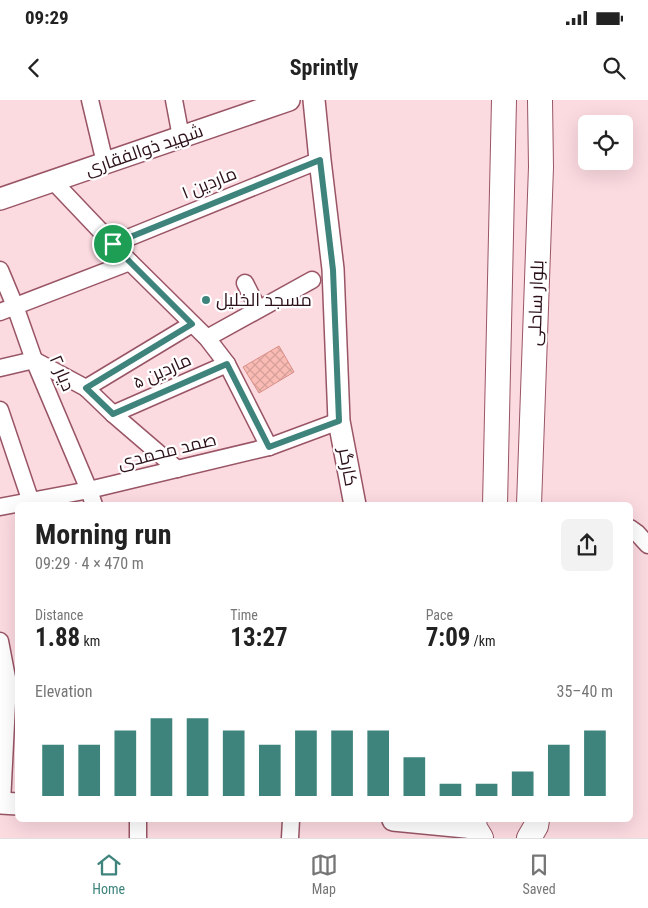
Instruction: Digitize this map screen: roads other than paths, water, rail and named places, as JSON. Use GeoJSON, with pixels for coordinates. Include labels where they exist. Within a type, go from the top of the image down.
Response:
{"type":"FeatureCollection","features":[{"type":"Feature","properties":{"kind":"main road","name":"بلوار ساحلی"},"geometry":{"type":"LineString","coordinates":[[495,502],[504,100]]}},
{"type":"Feature","properties":{"kind":"main road","name":"بلوار ساحلی"},"geometry":{"type":"LineString","coordinates":[[529,502],[541,167],[540,100]]}},
{"type":"Feature","properties":{"kind":"main road"},"geometry":{"type":"LineString","coordinates":[[529,838],[537,822]]}},
{"type":"Feature","properties":{"kind":"street"},"geometry":{"type":"LineString","coordinates":[[90,100],[105,163]]}},
{"type":"Feature","properties":{"kind":"street"},"geometry":{"type":"LineString","coordinates":[[174,100],[181,137]]}},
{"type":"Feature","properties":{"kind":"street","name":"شهید ذوالفقاری"},"geometry":{"type":"LineString","coordinates":[[0,199],[289,100]]}},
{"type":"Feature","properties":{"kind":"street","name":"کارگر"},"geometry":{"type":"LineString","coordinates":[[314,100],[333,270],[339,421],[354,502]]}},
{"type":"Feature","properties":{"kind":"street","name":"ماردین ۱"},"geometry":{"type":"LineString","coordinates":[[113,244],[320,160]]}},
{"type":"Feature","properties":{"kind":"street"},"geometry":{"type":"LineString","coordinates":[[53,181],[130,262],[207,338],[227,364],[269,447]]}},
{"type":"Feature","properties":{"kind":"street"},"geometry":{"type":"LineString","coordinates":[[8,309],[130,262]]}},
{"type":"Feature","properties":{"kind":"street","name":"دیار ۲"},"geometry":{"type":"LineString","coordinates":[[0,270],[8,309],[34,360],[92,498]]}},
{"type":"Feature","properties":{"kind":"street"},"geometry":{"type":"LineString","coordinates":[[207,338],[312,280]]}},
{"type":"Feature","properties":{"kind":"street"},"geometry":{"type":"LineString","coordinates":[[245,283],[258,309]]}},
{"type":"Feature","properties":{"kind":"street"},"geometry":{"type":"LineString","coordinates":[[86,388],[192,324]]}},
{"type":"Feature","properties":{"kind":"street"},"geometry":{"type":"LineString","coordinates":[[0,368],[34,360],[86,388],[177,469]]}},
{"type":"Feature","properties":{"kind":"street","name":"ماردین ۵"},"geometry":{"type":"LineString","coordinates":[[113,414],[227,364]]}},
{"type":"Feature","properties":{"kind":"street"},"geometry":{"type":"LineString","coordinates":[[0,410],[31,502]]}},
{"type":"Feature","properties":{"kind":"street","name":"صمد محمدی"},"geometry":{"type":"LineString","coordinates":[[43,502],[92,498],[177,469],[269,447],[339,421]]}},
{"type":"Feature","properties":{"kind":"street","name":"صمد محمدی"},"geometry":{"type":"LineString","coordinates":[[0,508],[15,506]]}},
{"type":"Feature","properties":{"kind":"street"},"geometry":{"type":"LineString","coordinates":[[633,530],[648,545]]}},
{"type":"Feature","properties":{"kind":"street"},"geometry":{"type":"LineString","coordinates":[[0,641],[9,683],[6,803]]}},
{"type":"Feature","properties":{"kind":"street"},"geometry":{"type":"LineString","coordinates":[[138,822],[138,838]]}},
{"type":"Feature","properties":{"kind":"street"},"geometry":{"type":"LineString","coordinates":[[290,838],[291,822]]}},
{"type":"Feature","properties":{"kind":"street"},"geometry":{"type":"LineString","coordinates":[[416,822],[478,832]]}},
{"type":"Feature","properties":{"kind":"place","name":"مسجد الخلیل"},"geometry":{"type":"Point","coordinates":[206,300]}}]}
